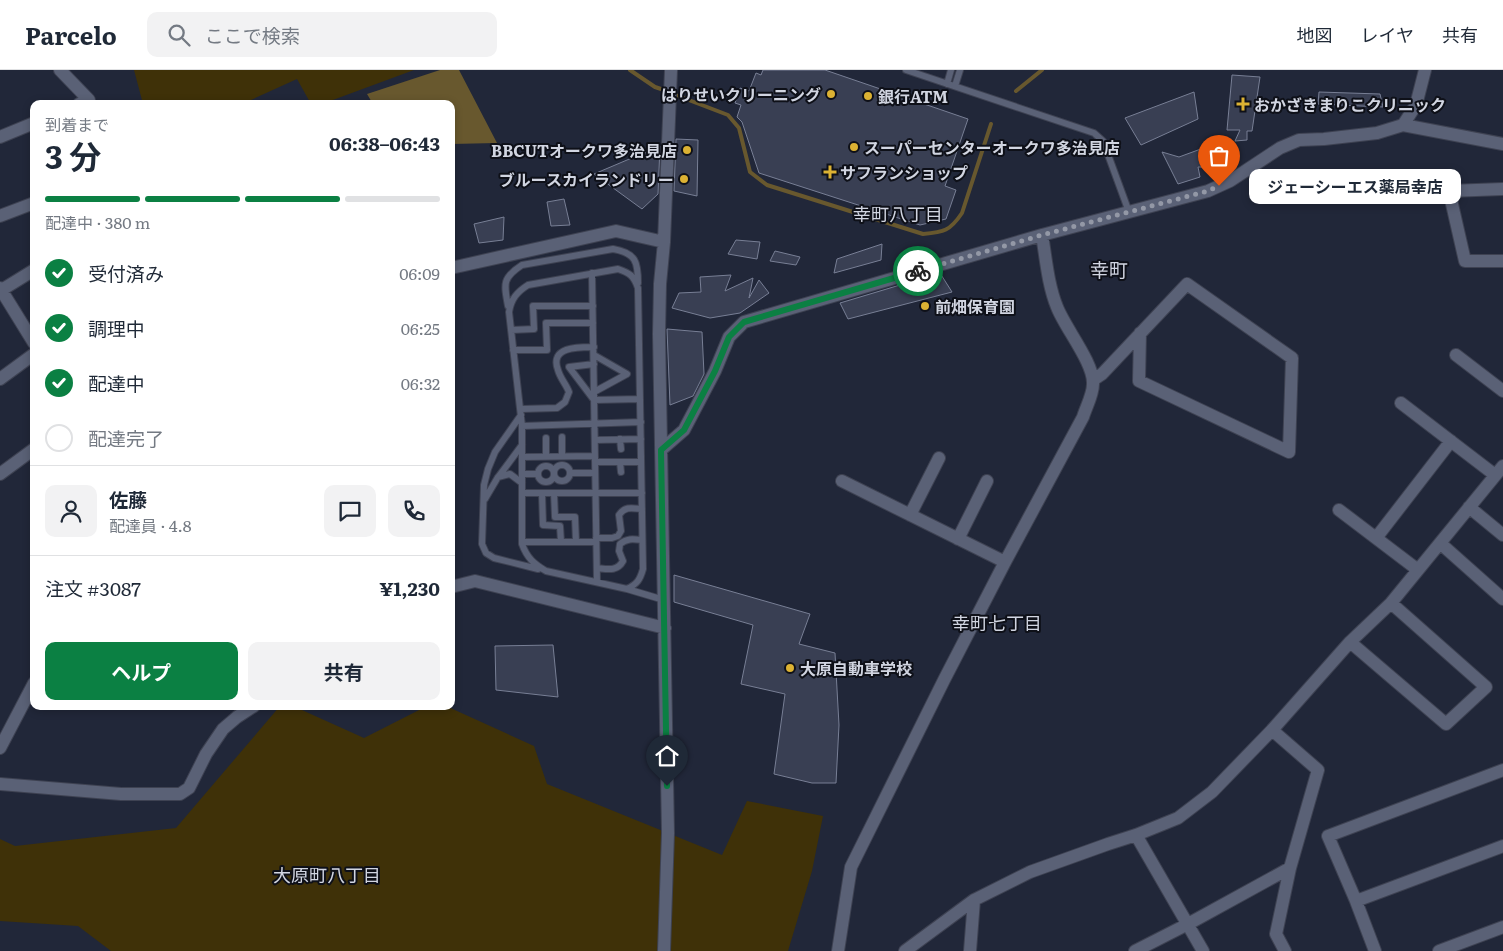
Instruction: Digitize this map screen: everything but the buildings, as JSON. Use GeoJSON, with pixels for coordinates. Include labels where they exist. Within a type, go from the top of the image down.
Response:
{"type":"FeatureCollection","features":[{"type":"Feature","properties":{"kind":"street"},"geometry":{"type":"LineString","coordinates":[[60,70],[89,100]]}},
{"type":"Feature","properties":{"kind":"street"},"geometry":{"type":"LineString","coordinates":[[664,951],[668,833],[660,284],[664,242],[671,70]]}},
{"type":"Feature","properties":{"kind":"street"},"geometry":{"type":"LineString","coordinates":[[1403,125],[1416,105],[1425,70]]}},
{"type":"Feature","properties":{"kind":"street"},"geometry":{"type":"LineString","coordinates":[[0,136],[30,125]]}},
{"type":"Feature","properties":{"kind":"street"},"geometry":{"type":"LineString","coordinates":[[661,450],[684,430],[715,371],[729,337],[744,322],[1042,235],[1208,191],[1230,181],[1280,148],[1299,140],[1377,133],[1403,125],[1503,144]]}},
{"type":"Feature","properties":{"kind":"street"},"geometry":{"type":"LineString","coordinates":[[1503,189],[1449,191],[1464,261],[1503,261]]}},
{"type":"Feature","properties":{"kind":"street"},"geometry":{"type":"LineString","coordinates":[[0,216],[30,205]]}},
{"type":"Feature","properties":{"kind":"street"},"geometry":{"type":"LineString","coordinates":[[455,267],[616,231],[664,242]]}},
{"type":"Feature","properties":{"kind":"street"},"geometry":{"type":"LineString","coordinates":[[838,951],[851,867],[944,680],[1083,417],[1091,394],[1092,380],[1090,369],[1057,307],[1042,235]]}},
{"type":"Feature","properties":{"kind":"street"},"geometry":{"type":"LineString","coordinates":[[30,272],[0,290],[30,338]]}},
{"type":"Feature","properties":{"kind":"street"},"geometry":{"type":"LineString","coordinates":[[1092,380],[1102,374],[1140,333],[1186,284],[1292,358],[1289,452],[1139,381],[1140,333]]}},
{"type":"Feature","properties":{"kind":"street"},"geometry":{"type":"LineString","coordinates":[[1456,355],[1503,391]]}},
{"type":"Feature","properties":{"kind":"street"},"geometry":{"type":"LineString","coordinates":[[0,380],[30,357]]}},
{"type":"Feature","properties":{"kind":"street"},"geometry":{"type":"LineString","coordinates":[[905,951],[974,900],[1030,872],[1136,835],[1178,818],[1212,792],[1272,730],[1350,642],[1391,603],[1499,470],[1451,441],[1401,403]]}},
{"type":"Feature","properties":{"kind":"street"},"geometry":{"type":"LineString","coordinates":[[1376,538],[1451,441]]}},
{"type":"Feature","properties":{"kind":"street"},"geometry":{"type":"LineString","coordinates":[[0,474],[30,457]]}},
{"type":"Feature","properties":{"kind":"street"},"geometry":{"type":"LineString","coordinates":[[910,515],[939,458]]}},
{"type":"Feature","properties":{"kind":"street"},"geometry":{"type":"LineString","coordinates":[[842,481],[1005,562]]}},
{"type":"Feature","properties":{"kind":"street"},"geometry":{"type":"LineString","coordinates":[[958,539],[987,482]]}},
{"type":"Feature","properties":{"kind":"street"},"geometry":{"type":"LineString","coordinates":[[1469,507],[1503,535]]}},
{"type":"Feature","properties":{"kind":"street"},"geometry":{"type":"LineString","coordinates":[[1339,510],[1418,570]]}},
{"type":"Feature","properties":{"kind":"street"},"geometry":{"type":"LineString","coordinates":[[1440,543],[1503,600]]}},
{"type":"Feature","properties":{"kind":"street"},"geometry":{"type":"LineString","coordinates":[[455,586],[475,580],[665,628]]}},
{"type":"Feature","properties":{"kind":"street"},"geometry":{"type":"LineString","coordinates":[[1350,642],[1446,724],[1486,687],[1391,603]]}},
{"type":"Feature","properties":{"kind":"street"},"geometry":{"type":"LineString","coordinates":[[0,748],[30,691]]}},
{"type":"Feature","properties":{"kind":"street"},"geometry":{"type":"LineString","coordinates":[[0,784],[121,794],[180,794],[189,788],[206,754],[223,729],[248,710]]}},
{"type":"Feature","properties":{"kind":"street"},"geometry":{"type":"LineString","coordinates":[[1272,730],[1318,770],[1290,868],[1276,934],[1286,951]]}},
{"type":"Feature","properties":{"kind":"street"},"geometry":{"type":"LineString","coordinates":[[1375,951],[1328,836],[1503,770]]}},
{"type":"Feature","properties":{"kind":"street"},"geometry":{"type":"LineString","coordinates":[[1136,835],[1203,951]]}},
{"type":"Feature","properties":{"kind":"street"},"geometry":{"type":"LineString","coordinates":[[1356,901],[1503,846]]}},
{"type":"Feature","properties":{"kind":"street"},"geometry":{"type":"LineString","coordinates":[[1135,951],[1290,868]]}},
{"type":"Feature","properties":{"kind":"street"},"geometry":{"type":"LineString","coordinates":[[970,951],[974,900]]}},
{"type":"Feature","properties":{"kind":"street"},"geometry":{"type":"LineString","coordinates":[[1439,951],[1503,927]]}},
{"type":"Feature","properties":{"kind":"lane"},"geometry":{"type":"LineString","coordinates":[[906,70],[1094,133],[1103,141],[1129,212]]}},
{"type":"Feature","properties":{"kind":"lane"},"geometry":{"type":"LineString","coordinates":[[928,78],[931,70]]}},
{"type":"Feature","properties":{"kind":"lane"},"geometry":{"type":"LineString","coordinates":[[947,84],[951,70]]}},
{"type":"Feature","properties":{"kind":"lane"},"geometry":{"type":"LineString","coordinates":[[955,86],[960,70]]}},
{"type":"Feature","properties":{"kind":"lane"},"geometry":{"type":"LineString","coordinates":[[546,571],[534,564],[526,554],[522,542],[522,426],[505,288],[512,272],[522,265],[613,249],[623,251],[632,255],[638,270],[643,569],[640,579],[635,585],[627,589]]}},
{"type":"Feature","properties":{"kind":"lane"},"geometry":{"type":"LineString","coordinates":[[509,312],[511,301],[518,292],[528,285],[592,273],[618,269],[628,273],[635,280],[638,288]]}},
{"type":"Feature","properties":{"kind":"lane"},"geometry":{"type":"LineString","coordinates":[[592,273],[597,582]]}},
{"type":"Feature","properties":{"kind":"lane"},"geometry":{"type":"LineString","coordinates":[[511,330],[534,329],[533,306],[593,306]]}},
{"type":"Feature","properties":{"kind":"lane"},"geometry":{"type":"LineString","coordinates":[[513,350],[547,350],[546,323],[594,323]]}},
{"type":"Feature","properties":{"kind":"lane"},"geometry":{"type":"LineString","coordinates":[[521,412],[557,408],[565,402],[569,392],[566,383],[556,368],[557,359],[563,351],[573,347],[594,347]]}},
{"type":"Feature","properties":{"kind":"lane"},"geometry":{"type":"LineString","coordinates":[[594,355],[627,374],[594,392]]}},
{"type":"Feature","properties":{"kind":"lane"},"geometry":{"type":"LineString","coordinates":[[594,364],[569,367],[594,400]]}},
{"type":"Feature","properties":{"kind":"lane"},"geometry":{"type":"LineString","coordinates":[[594,400],[640,399]]}},
{"type":"Feature","properties":{"kind":"lane"},"geometry":{"type":"LineString","coordinates":[[521,412],[495,452],[488,469],[484,485],[483,502],[482,544],[486,552],[494,558],[627,589],[665,600]]}},
{"type":"Feature","properties":{"kind":"lane"},"geometry":{"type":"LineString","coordinates":[[522,426],[641,422]]}},
{"type":"Feature","properties":{"kind":"lane"},"geometry":{"type":"LineString","coordinates":[[562,437],[562,456]]}},
{"type":"Feature","properties":{"kind":"lane"},"geometry":{"type":"LineString","coordinates":[[546,438],[546,456]]}},
{"type":"Feature","properties":{"kind":"lane"},"geometry":{"type":"LineString","coordinates":[[620,439],[621,450]]}},
{"type":"Feature","properties":{"kind":"lane"},"geometry":{"type":"LineString","coordinates":[[595,440],[641,439]]}},
{"type":"Feature","properties":{"kind":"lane"},"geometry":{"type":"LineString","coordinates":[[483,502],[498,477],[522,444]]}},
{"type":"Feature","properties":{"kind":"lane"},"geometry":{"type":"LineString","coordinates":[[522,457],[562,456],[620,462],[641,462]]}},
{"type":"Feature","properties":{"kind":"lane"},"geometry":{"type":"LineString","coordinates":[[620,462],[621,472]]}},
{"type":"Feature","properties":{"kind":"lane"},"geometry":{"type":"LineString","coordinates":[[571,473],[564,482],[556,479],[554,474],[552,469],[545,466],[540,467],[538,474],[540,479],[545,482],[550,480],[554,474],[558,466],[563,465],[568,467],[571,473]]}},
{"type":"Feature","properties":{"kind":"lane"},"geometry":{"type":"LineString","coordinates":[[571,473],[595,473]]}},
{"type":"Feature","properties":{"kind":"lane"},"geometry":{"type":"LineString","coordinates":[[498,477],[510,474],[522,483]]}},
{"type":"Feature","properties":{"kind":"lane"},"geometry":{"type":"LineString","coordinates":[[522,474],[538,474]]}},
{"type":"Feature","properties":{"kind":"lane"},"geometry":{"type":"LineString","coordinates":[[522,493],[642,493]]}},
{"type":"Feature","properties":{"kind":"lane"},"geometry":{"type":"LineString","coordinates":[[542,493],[542,525],[560,526],[561,542]]}},
{"type":"Feature","properties":{"kind":"lane"},"geometry":{"type":"LineString","coordinates":[[554,493],[555,517],[575,517],[576,542]]}},
{"type":"Feature","properties":{"kind":"lane"},"geometry":{"type":"LineString","coordinates":[[522,542],[576,542],[612,538],[618,536],[621,531],[619,515],[623,510],[628,508],[642,509]]}},
{"type":"Feature","properties":{"kind":"lane"},"geometry":{"type":"LineString","coordinates":[[596,568],[614,569],[620,566],[623,562],[620,544],[629,539],[642,540]]}},
{"type":"Feature","properties":{"kind":"shaded area"},"geometry":{"type":"Polygon","coordinates":[[[134,70],[414,70],[333,100],[309,100],[297,79],[251,100],[142,100],[134,70]]]}},
{"type":"Feature","properties":{"kind":"shaded area"},"geometry":{"type":"Polygon","coordinates":[[[440,70],[459,70],[497,143],[455,144],[455,100],[371,100],[367,94],[440,70]]]}},
{"type":"Feature","properties":{"kind":"shaded area"},"geometry":{"type":"Polygon","coordinates":[[[277,710],[302,710],[364,738],[419,710],[455,710],[534,746],[547,784],[722,855],[747,801],[823,816],[812,871],[788,951],[111,951],[78,926],[0,921],[0,839],[15,846],[176,828],[277,710]]]}},
{"type":"Feature","properties":{"kind":"waterway"},"geometry":{"type":"LineString","coordinates":[[630,70],[655,87],[667,91]]}},
{"type":"Feature","properties":{"kind":"waterway"},"geometry":{"type":"LineString","coordinates":[[1016,91],[1042,70]]}},
{"type":"Feature","properties":{"kind":"waterway"},"geometry":{"type":"LineString","coordinates":[[673,94],[728,115],[739,128],[750,172],[767,185],[923,234],[946,230],[954,224],[962,213],[991,124]]}},
{"type":"Feature","properties":{"kind":"way so far"},"geometry":{"type":"LineString","coordinates":[[918,271],[1042,235],[1208,191],[1219,186]]}},
{"type":"Feature","properties":{"kind":"place","name":"はりせいクリーニング"},"geometry":{"type":"Point","coordinates":[831,94]}},
{"type":"Feature","properties":{"kind":"place","name":"銀行ATM"},"geometry":{"type":"Point","coordinates":[868,96]}},
{"type":"Feature","properties":{"kind":"place","name":"おかざきまりこクリニック"},"geometry":{"type":"Point","coordinates":[1243,104]}},
{"type":"Feature","properties":{"kind":"place","name":"スーパーセンターオークワ多治見店"},"geometry":{"type":"Point","coordinates":[854,147]}},
{"type":"Feature","properties":{"kind":"place","name":"BBCUTオークワ多治見店"},"geometry":{"type":"Point","coordinates":[687,150]}},
{"type":"Feature","properties":{"kind":"place","name":"サフランショップ"},"geometry":{"type":"Point","coordinates":[830,172]}},
{"type":"Feature","properties":{"kind":"place","name":"ブルースカイランドリー"},"geometry":{"type":"Point","coordinates":[684,179]}},
{"type":"Feature","properties":{"kind":"place","name":"ジェーシーエス薬局幸店"},"geometry":{"type":"Point","coordinates":[1219,186]}},
{"type":"Feature","properties":{"kind":"place","name":"前畑保育園"},"geometry":{"type":"Point","coordinates":[925,306]}},
{"type":"Feature","properties":{"kind":"place","name":"大原自動車学校"},"geometry":{"type":"Point","coordinates":[790,668]}},
{"type":"Feature","properties":{"kind":"district","name":"幸町八丁目"},"geometry":{"type":"Point","coordinates":[898,213]}},
{"type":"Feature","properties":{"kind":"district","name":"幸町"},"geometry":{"type":"Point","coordinates":[1109,269]}},
{"type":"Feature","properties":{"kind":"district","name":"幸町七丁目"},"geometry":{"type":"Point","coordinates":[997,622]}},
{"type":"Feature","properties":{"kind":"district","name":"大原町八丁目"},"geometry":{"type":"Point","coordinates":[327,874]}},
{"type":"Feature","properties":{"kind":"route"},"geometry":{"type":"LineString","coordinates":[[667,786],[661,450],[684,430],[715,371],[729,337],[744,322],[918,271]]}}]}
